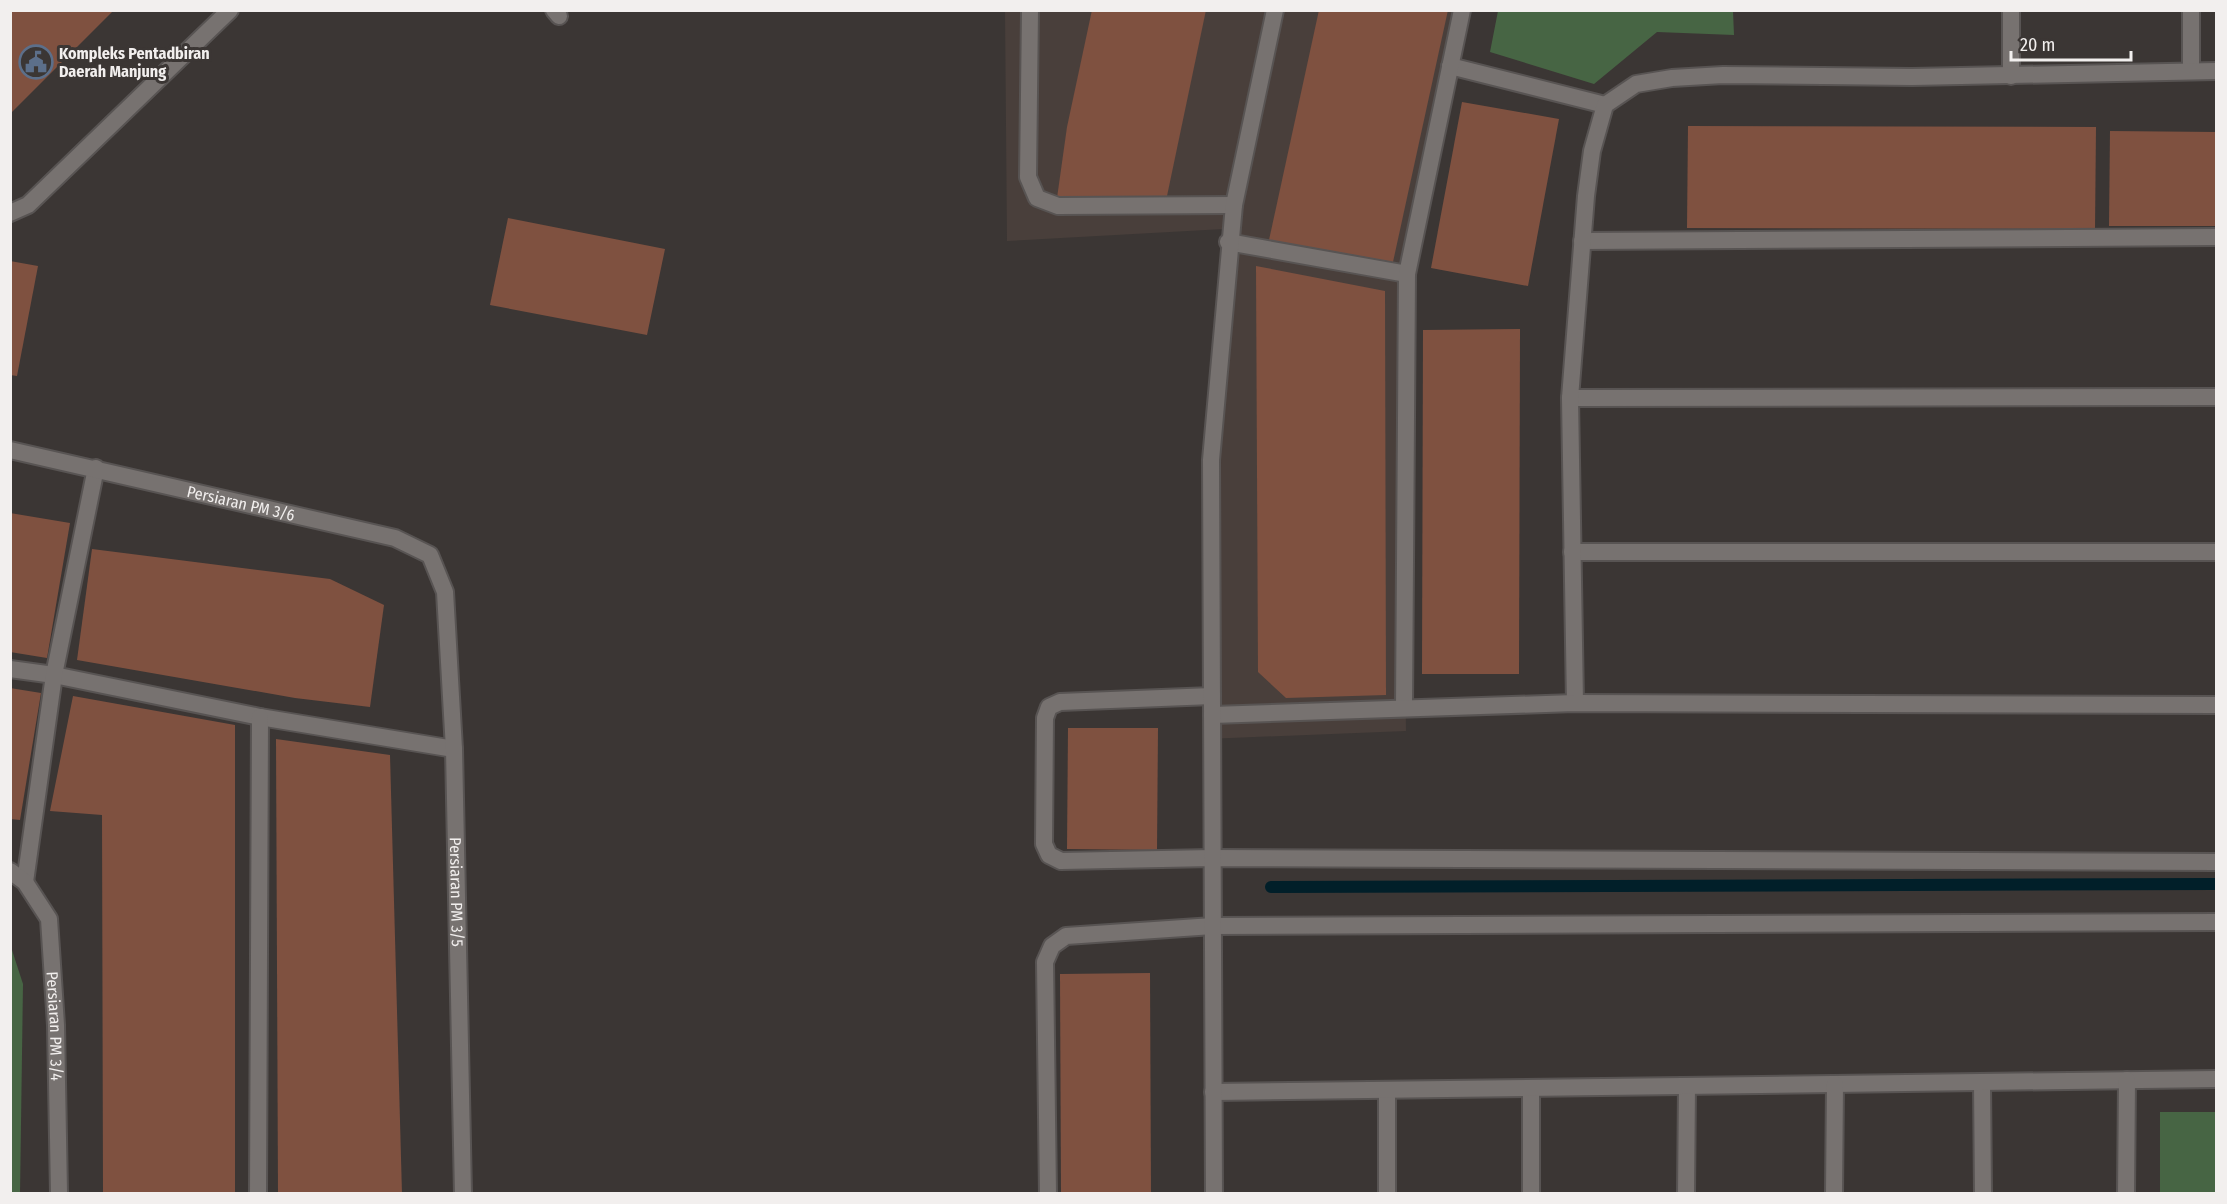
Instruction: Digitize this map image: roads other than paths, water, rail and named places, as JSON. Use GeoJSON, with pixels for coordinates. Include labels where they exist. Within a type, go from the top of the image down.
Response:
{"type":"FeatureCollection","features":[{"type":"Feature","properties":{"kind":"street"},"geometry":{"type":"LineString","coordinates":[[10,213],[28,205],[230,10]]}},
{"type":"Feature","properties":{"kind":"street"},"geometry":{"type":"LineString","coordinates":[[1030,10],[1028,177],[1037,198],[1058,206],[1234,205]]}},
{"type":"Feature","properties":{"kind":"street"},"geometry":{"type":"LineString","coordinates":[[1214,1194],[1211,460],[1228,242],[1275,10]]}},
{"type":"Feature","properties":{"kind":"street"},"geometry":{"type":"LineString","coordinates":[[1404,708],[1407,274],[1462,10]]}},
{"type":"Feature","properties":{"kind":"street"},"geometry":{"type":"LineString","coordinates":[[2011,10],[2011,76]]}},
{"type":"Feature","properties":{"kind":"street"},"geometry":{"type":"LineString","coordinates":[[2191,10],[2191,71]]}},
{"type":"Feature","properties":{"kind":"street"},"geometry":{"type":"LineString","coordinates":[[1450,66],[1605,105]]}},
{"type":"Feature","properties":{"kind":"street"},"geometry":{"type":"LineString","coordinates":[[1575,703],[1570,398],[1582,241],[1592,151],[1605,105],[1636,84],[1672,78],[1723,75],[2011,76],[2217,71]]}},
{"type":"Feature","properties":{"kind":"street"},"geometry":{"type":"LineString","coordinates":[[1582,241],[2217,237]]}},
{"type":"Feature","properties":{"kind":"street"},"geometry":{"type":"LineString","coordinates":[[1228,242],[1407,274]]}},
{"type":"Feature","properties":{"kind":"street"},"geometry":{"type":"LineString","coordinates":[[1570,398],[2217,397]]}},
{"type":"Feature","properties":{"kind":"street","name":"Persiaran PM 3/6"},"geometry":{"type":"LineString","coordinates":[[10,450],[395,538],[430,555],[445,592]]}},
{"type":"Feature","properties":{"kind":"street"},"geometry":{"type":"LineString","coordinates":[[25,882],[54,675],[96,468]]}},
{"type":"Feature","properties":{"kind":"street"},"geometry":{"type":"LineString","coordinates":[[1572,552],[2217,552]]}},
{"type":"Feature","properties":{"kind":"street","name":"Persiaran PM 3/5"},"geometry":{"type":"LineString","coordinates":[[445,592],[454,749],[463,1194]]}},
{"type":"Feature","properties":{"kind":"street"},"geometry":{"type":"LineString","coordinates":[[10,669],[54,675],[260,717],[454,749]]}},
{"type":"Feature","properties":{"kind":"street"},"geometry":{"type":"LineString","coordinates":[[1212,696],[1060,702],[1049,706],[1045,718],[1044,844],[1049,855],[1060,861],[1212,858],[2217,862]]}},
{"type":"Feature","properties":{"kind":"street"},"geometry":{"type":"LineString","coordinates":[[1212,715],[1575,703],[2217,705]]}},
{"type":"Feature","properties":{"kind":"street"},"geometry":{"type":"LineString","coordinates":[[258,1194],[260,717]]}},
{"type":"Feature","properties":{"kind":"street","name":"Persiaran PM 3/4"},"geometry":{"type":"LineString","coordinates":[[10,871],[25,882],[49,919],[56,1024],[59,1194]]}},
{"type":"Feature","properties":{"kind":"street"},"geometry":{"type":"LineString","coordinates":[[1048,1194],[1045,962],[1052,946],[1066,936],[1213,926],[2217,922]]}},
{"type":"Feature","properties":{"kind":"street"},"geometry":{"type":"LineString","coordinates":[[1213,1092],[2217,1079]]}},
{"type":"Feature","properties":{"kind":"street"},"geometry":{"type":"LineString","coordinates":[[2126,1194],[2127,1080]]}},
{"type":"Feature","properties":{"kind":"street"},"geometry":{"type":"LineString","coordinates":[[1982,1083],[1983,1194]]}},
{"type":"Feature","properties":{"kind":"street"},"geometry":{"type":"LineString","coordinates":[[1834,1194],[1835,1084]]}},
{"type":"Feature","properties":{"kind":"street"},"geometry":{"type":"LineString","coordinates":[[1686,1194],[1687,1086]]}},
{"type":"Feature","properties":{"kind":"street"},"geometry":{"type":"LineString","coordinates":[[1531,1088],[1531,1194]]}},
{"type":"Feature","properties":{"kind":"street"},"geometry":{"type":"LineString","coordinates":[[1387,1090],[1387,1194]]}},
{"type":"Feature","properties":{"kind":"waterway"},"geometry":{"type":"LineString","coordinates":[[1271,887],[2216,884]]}},
{"type":"Feature","properties":{"kind":"place","name":"Kompleks Pentadbiran Daerah Manjung"},"geometry":{"type":"Point","coordinates":[36,62]}}]}
